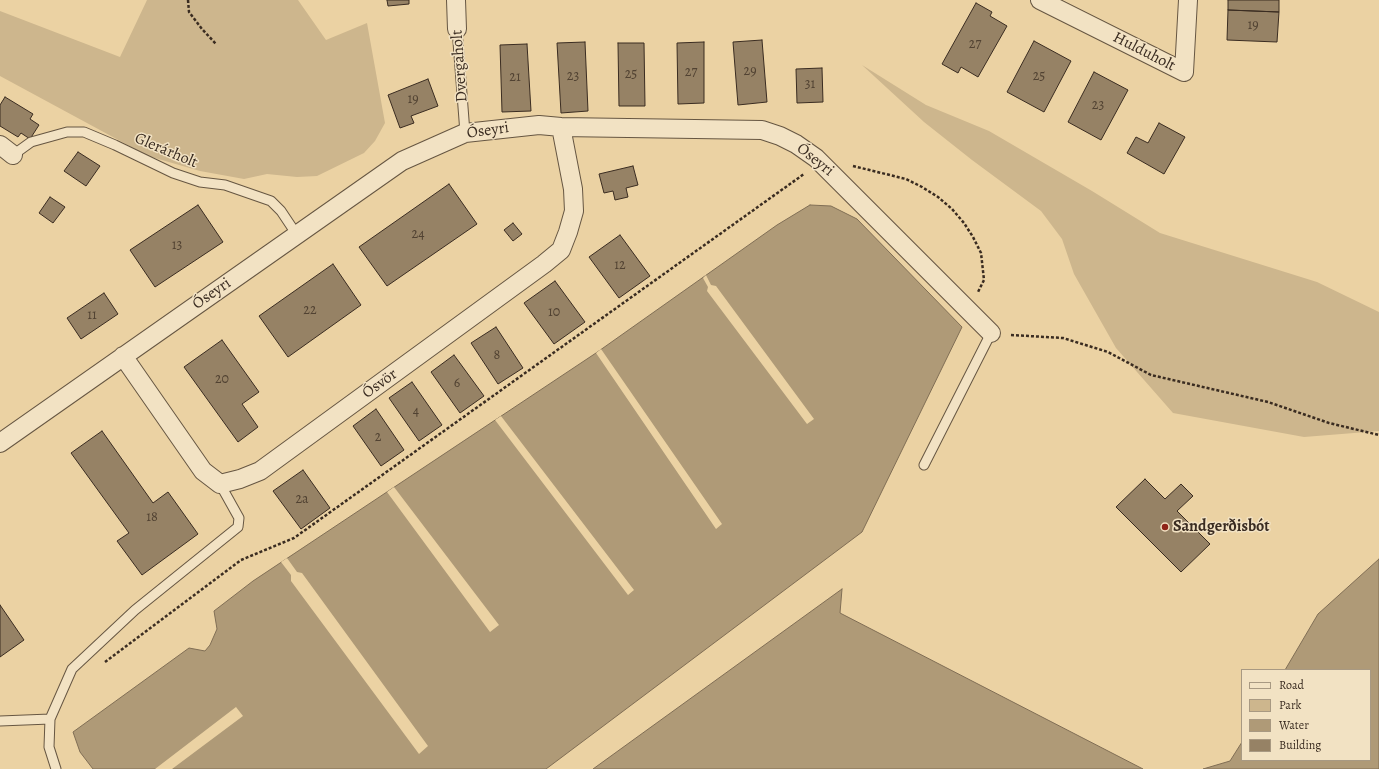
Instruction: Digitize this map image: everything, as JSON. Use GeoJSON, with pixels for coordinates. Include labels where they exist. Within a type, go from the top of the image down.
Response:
{"type":"FeatureCollection","features":[{"type":"Feature","properties":{"kind":"street","name":"Dvergaholt"},"geometry":{"type":"LineString","coordinates":[[456,0],[457,29]]}},
{"type":"Feature","properties":{"kind":"street","name":"Hulduholt"},"geometry":{"type":"LineString","coordinates":[[1040,0],[1184,72],[1188,0]]}},
{"type":"Feature","properties":{"kind":"street","name":"Óseyri"},"geometry":{"type":"LineString","coordinates":[[0,443],[402,161],[450,138],[466,133],[539,125],[561,127],[762,130],[780,136],[796,144],[820,162],[991,333]]}},
{"type":"Feature","properties":{"kind":"street","name":"Ósvör"},"geometry":{"type":"LineString","coordinates":[[220,484],[240,479],[260,471],[544,264],[561,250],[574,211],[573,189],[561,127]]}},
{"type":"Feature","properties":{"kind":"street"},"geometry":{"type":"LineString","coordinates":[[124,356],[203,471],[220,484]]}},
{"type":"Feature","properties":{"kind":"lane","name":"Dvergaholt"},"geometry":{"type":"LineString","coordinates":[[457,29],[466,133]]}},
{"type":"Feature","properties":{"kind":"lane","name":"Glerárholt"},"geometry":{"type":"LineString","coordinates":[[6,150],[67,132],[84,132],[173,173],[200,182],[225,185],[271,201],[282,211],[297,235]]}},
{"type":"Feature","properties":{"kind":"lane"},"geometry":{"type":"LineString","coordinates":[[924,465],[991,333]]}},
{"type":"Feature","properties":{"kind":"lane"},"geometry":{"type":"LineString","coordinates":[[54,768],[49,747],[50,719],[72,669],[135,610],[238,527],[239,518],[220,484]]}},
{"type":"Feature","properties":{"kind":"lane"},"geometry":{"type":"LineString","coordinates":[[0,721],[50,719]]}},
{"type":"Feature","properties":{"kind":"path"},"geometry":{"type":"LineString","coordinates":[[188,0],[189,12],[216,44]]}},
{"type":"Feature","properties":{"kind":"path"},"geometry":{"type":"LineString","coordinates":[[104,663],[241,560],[294,538],[820,162]]}},
{"type":"Feature","properties":{"kind":"path"},"geometry":{"type":"LineString","coordinates":[[852,166],[894,176],[922,187],[938,197],[952,209],[964,223],[981,253],[984,280],[969,311]]}},
{"type":"Feature","properties":{"kind":"path"},"geometry":{"type":"LineString","coordinates":[[991,333],[1063,338],[1108,352],[1151,375],[1268,402],[1330,423],[1379,435]]}},
{"type":"Feature","properties":{"kind":"green space"},"geometry":{"type":"Polygon","coordinates":[[[147,0],[298,0],[326,40],[367,23],[385,123],[375,141],[364,153],[317,176],[297,177],[267,174],[244,179],[200,171],[148,156],[0,76],[0,11],[120,57],[147,0]]]}},
{"type":"Feature","properties":{"kind":"green space"},"geometry":{"type":"Polygon","coordinates":[[[862,65],[926,105],[989,131],[1092,191],[1160,233],[1317,282],[1379,312],[1379,431],[1304,437],[1173,413],[1116,348],[1074,274],[1062,239],[1041,211],[924,122],[862,65]]]}},
{"type":"Feature","properties":{"kind":"water"},"geometry":{"type":"Polygon","coordinates":[[[810,205],[831,206],[857,219],[962,327],[862,532],[546,769],[93,769],[80,752],[73,732],[189,648],[205,651],[210,645],[217,629],[214,611],[253,581],[596,353],[777,225],[810,205]]]}},
{"type":"Feature","properties":{"kind":"water"},"geometry":{"type":"Polygon","coordinates":[[[1379,559],[1379,769],[1203,769],[1230,761],[1241,744],[1241,761],[1371,761],[1371,669],[1286,669],[1318,614],[1379,559]]]}},
{"type":"Feature","properties":{"kind":"water"},"geometry":{"type":"Polygon","coordinates":[[[842,589],[840,613],[1143,769],[593,769],[842,589]]]}},
{"type":"Feature","properties":{"kind":"pier"},"geometry":{"type":"Polygon","coordinates":[[[706,275],[711,285],[716,286],[814,419],[807,424],[707,291],[708,287],[703,278],[706,275]]]}},
{"type":"Feature","properties":{"kind":"pier"},"geometry":{"type":"Polygon","coordinates":[[[601,349],[722,524],[716,529],[596,353],[601,349]]]}},
{"type":"Feature","properties":{"kind":"pier"},"geometry":{"type":"Polygon","coordinates":[[[501,416],[634,590],[628,595],[495,420],[501,416]]]}},
{"type":"Feature","properties":{"kind":"pier"},"geometry":{"type":"Polygon","coordinates":[[[394,487],[499,625],[490,632],[387,492],[394,487]]]}},
{"type":"Feature","properties":{"kind":"pier"},"geometry":{"type":"Polygon","coordinates":[[[287,558],[297,572],[302,573],[428,746],[419,754],[291,581],[291,575],[281,562],[287,558]]]}},
{"type":"Feature","properties":{"kind":"pier"},"geometry":{"type":"Polygon","coordinates":[[[236,707],[243,716],[172,769],[155,769],[236,707]]]}},
{"type":"Feature","properties":{"kind":"building"},"geometry":{"type":"Polygon","coordinates":[[[387,0],[409,0],[409,4],[388,6],[387,0]]]}},
{"type":"Feature","properties":{"kind":"building"},"geometry":{"type":"Polygon","coordinates":[[[1228,0],[1279,0],[1279,12],[1228,10],[1228,0]]]}},
{"type":"Feature","properties":{"kind":"building"},"geometry":{"type":"Polygon","coordinates":[[[976,3],[992,12],[990,16],[1007,26],[978,77],[961,67],[958,73],[942,64],[976,3]]]}},
{"type":"Feature","properties":{"kind":"building"},"geometry":{"type":"Polygon","coordinates":[[[1228,10],[1279,12],[1277,42],[1227,40],[1228,10]]]}},
{"type":"Feature","properties":{"kind":"building"},"geometry":{"type":"Polygon","coordinates":[[[762,40],[767,102],[738,105],[733,42],[762,40]]]}},
{"type":"Feature","properties":{"kind":"building"},"geometry":{"type":"Polygon","coordinates":[[[1034,41],[1071,61],[1044,112],[1007,92],[1034,41]]]}},
{"type":"Feature","properties":{"kind":"building"},"geometry":{"type":"Polygon","coordinates":[[[585,42],[588,111],[561,113],[557,43],[585,42]]]}},
{"type":"Feature","properties":{"kind":"building"},"geometry":{"type":"Polygon","coordinates":[[[704,42],[704,103],[678,104],[677,43],[704,42]]]}},
{"type":"Feature","properties":{"kind":"building"},"geometry":{"type":"Polygon","coordinates":[[[618,43],[644,43],[645,106],[619,106],[618,43]]]}},
{"type":"Feature","properties":{"kind":"building"},"geometry":{"type":"Polygon","coordinates":[[[527,44],[531,111],[502,112],[500,45],[527,44]]]}},
{"type":"Feature","properties":{"kind":"building"},"geometry":{"type":"Polygon","coordinates":[[[822,68],[823,102],[797,103],[796,69],[822,68]]]}},
{"type":"Feature","properties":{"kind":"building"},"geometry":{"type":"Polygon","coordinates":[[[1094,72],[1128,90],[1101,140],[1068,122],[1094,72]]]}},
{"type":"Feature","properties":{"kind":"building"},"geometry":{"type":"Polygon","coordinates":[[[428,79],[438,106],[411,116],[414,123],[400,128],[388,95],[428,79]]]}},
{"type":"Feature","properties":{"kind":"building"},"geometry":{"type":"Polygon","coordinates":[[[5,97],[33,114],[30,119],[39,125],[30,139],[21,133],[18,137],[0,126],[0,105],[5,97]]]}},
{"type":"Feature","properties":{"kind":"building"},"geometry":{"type":"Polygon","coordinates":[[[1159,123],[1185,137],[1164,174],[1127,153],[1136,137],[1148,143],[1159,123]]]}},
{"type":"Feature","properties":{"kind":"building"},"geometry":{"type":"Polygon","coordinates":[[[78,152],[100,166],[86,186],[64,171],[78,152]]]}},
{"type":"Feature","properties":{"kind":"building"},"geometry":{"type":"Polygon","coordinates":[[[633,166],[638,185],[626,188],[628,197],[615,200],[613,191],[604,193],[599,174],[633,166]]]}},
{"type":"Feature","properties":{"kind":"building"},"geometry":{"type":"Polygon","coordinates":[[[449,184],[477,224],[387,286],[359,247],[449,184]]]}},
{"type":"Feature","properties":{"kind":"building"},"geometry":{"type":"Polygon","coordinates":[[[50,197],[65,207],[53,223],[39,213],[50,197]]]}},
{"type":"Feature","properties":{"kind":"building"},"geometry":{"type":"Polygon","coordinates":[[[198,205],[223,242],[155,287],[130,250],[198,205]]]}},
{"type":"Feature","properties":{"kind":"building"},"geometry":{"type":"Polygon","coordinates":[[[513,223],[522,234],[513,241],[504,230],[513,223]]]}},
{"type":"Feature","properties":{"kind":"building"},"geometry":{"type":"Polygon","coordinates":[[[620,235],[650,276],[619,298],[589,257],[620,235]]]}},
{"type":"Feature","properties":{"kind":"building"},"geometry":{"type":"Polygon","coordinates":[[[333,264],[361,305],[288,357],[259,316],[333,264]]]}},
{"type":"Feature","properties":{"kind":"building"},"geometry":{"type":"Polygon","coordinates":[[[555,281],[585,322],[554,344],[524,303],[555,281]]]}},
{"type":"Feature","properties":{"kind":"building"},"geometry":{"type":"Polygon","coordinates":[[[104,293],[118,314],[81,339],[67,318],[104,293]]]}},
{"type":"Feature","properties":{"kind":"building"},"geometry":{"type":"Polygon","coordinates":[[[496,327],[523,368],[498,384],[471,343],[496,327]]]}},
{"type":"Feature","properties":{"kind":"building"},"geometry":{"type":"Polygon","coordinates":[[[222,340],[259,392],[242,404],[258,427],[238,442],[184,367],[222,340]]]}},
{"type":"Feature","properties":{"kind":"building"},"geometry":{"type":"Polygon","coordinates":[[[454,355],[484,396],[460,413],[431,372],[454,355]]]}},
{"type":"Feature","properties":{"kind":"building"},"geometry":{"type":"Polygon","coordinates":[[[412,382],[442,425],[419,441],[389,398],[412,382]]]}},
{"type":"Feature","properties":{"kind":"building"},"geometry":{"type":"Polygon","coordinates":[[[376,409],[404,450],[381,466],[353,426],[376,409]]]}},
{"type":"Feature","properties":{"kind":"building"},"geometry":{"type":"Polygon","coordinates":[[[102,431],[153,503],[168,492],[198,534],[142,575],[117,541],[129,533],[71,453],[102,431]]]}},
{"type":"Feature","properties":{"kind":"building"},"geometry":{"type":"Polygon","coordinates":[[[303,470],[330,508],[301,529],[273,491],[303,470]]]}},
{"type":"Feature","properties":{"kind":"building","name":"Sandgerðisbót"},"geometry":{"type":"Polygon","coordinates":[[[1145,479],[1165,499],[1181,484],[1193,496],[1177,511],[1210,544],[1181,572],[1116,507],[1145,479]]]}},
{"type":"Feature","properties":{"kind":"building"},"geometry":{"type":"Polygon","coordinates":[[[0,605],[24,640],[0,657],[0,605]]]}},
{"type":"Feature","properties":{"kind":"place","name":"Sandgerðisbót"},"geometry":{"type":"Point","coordinates":[1165,527]}}]}
